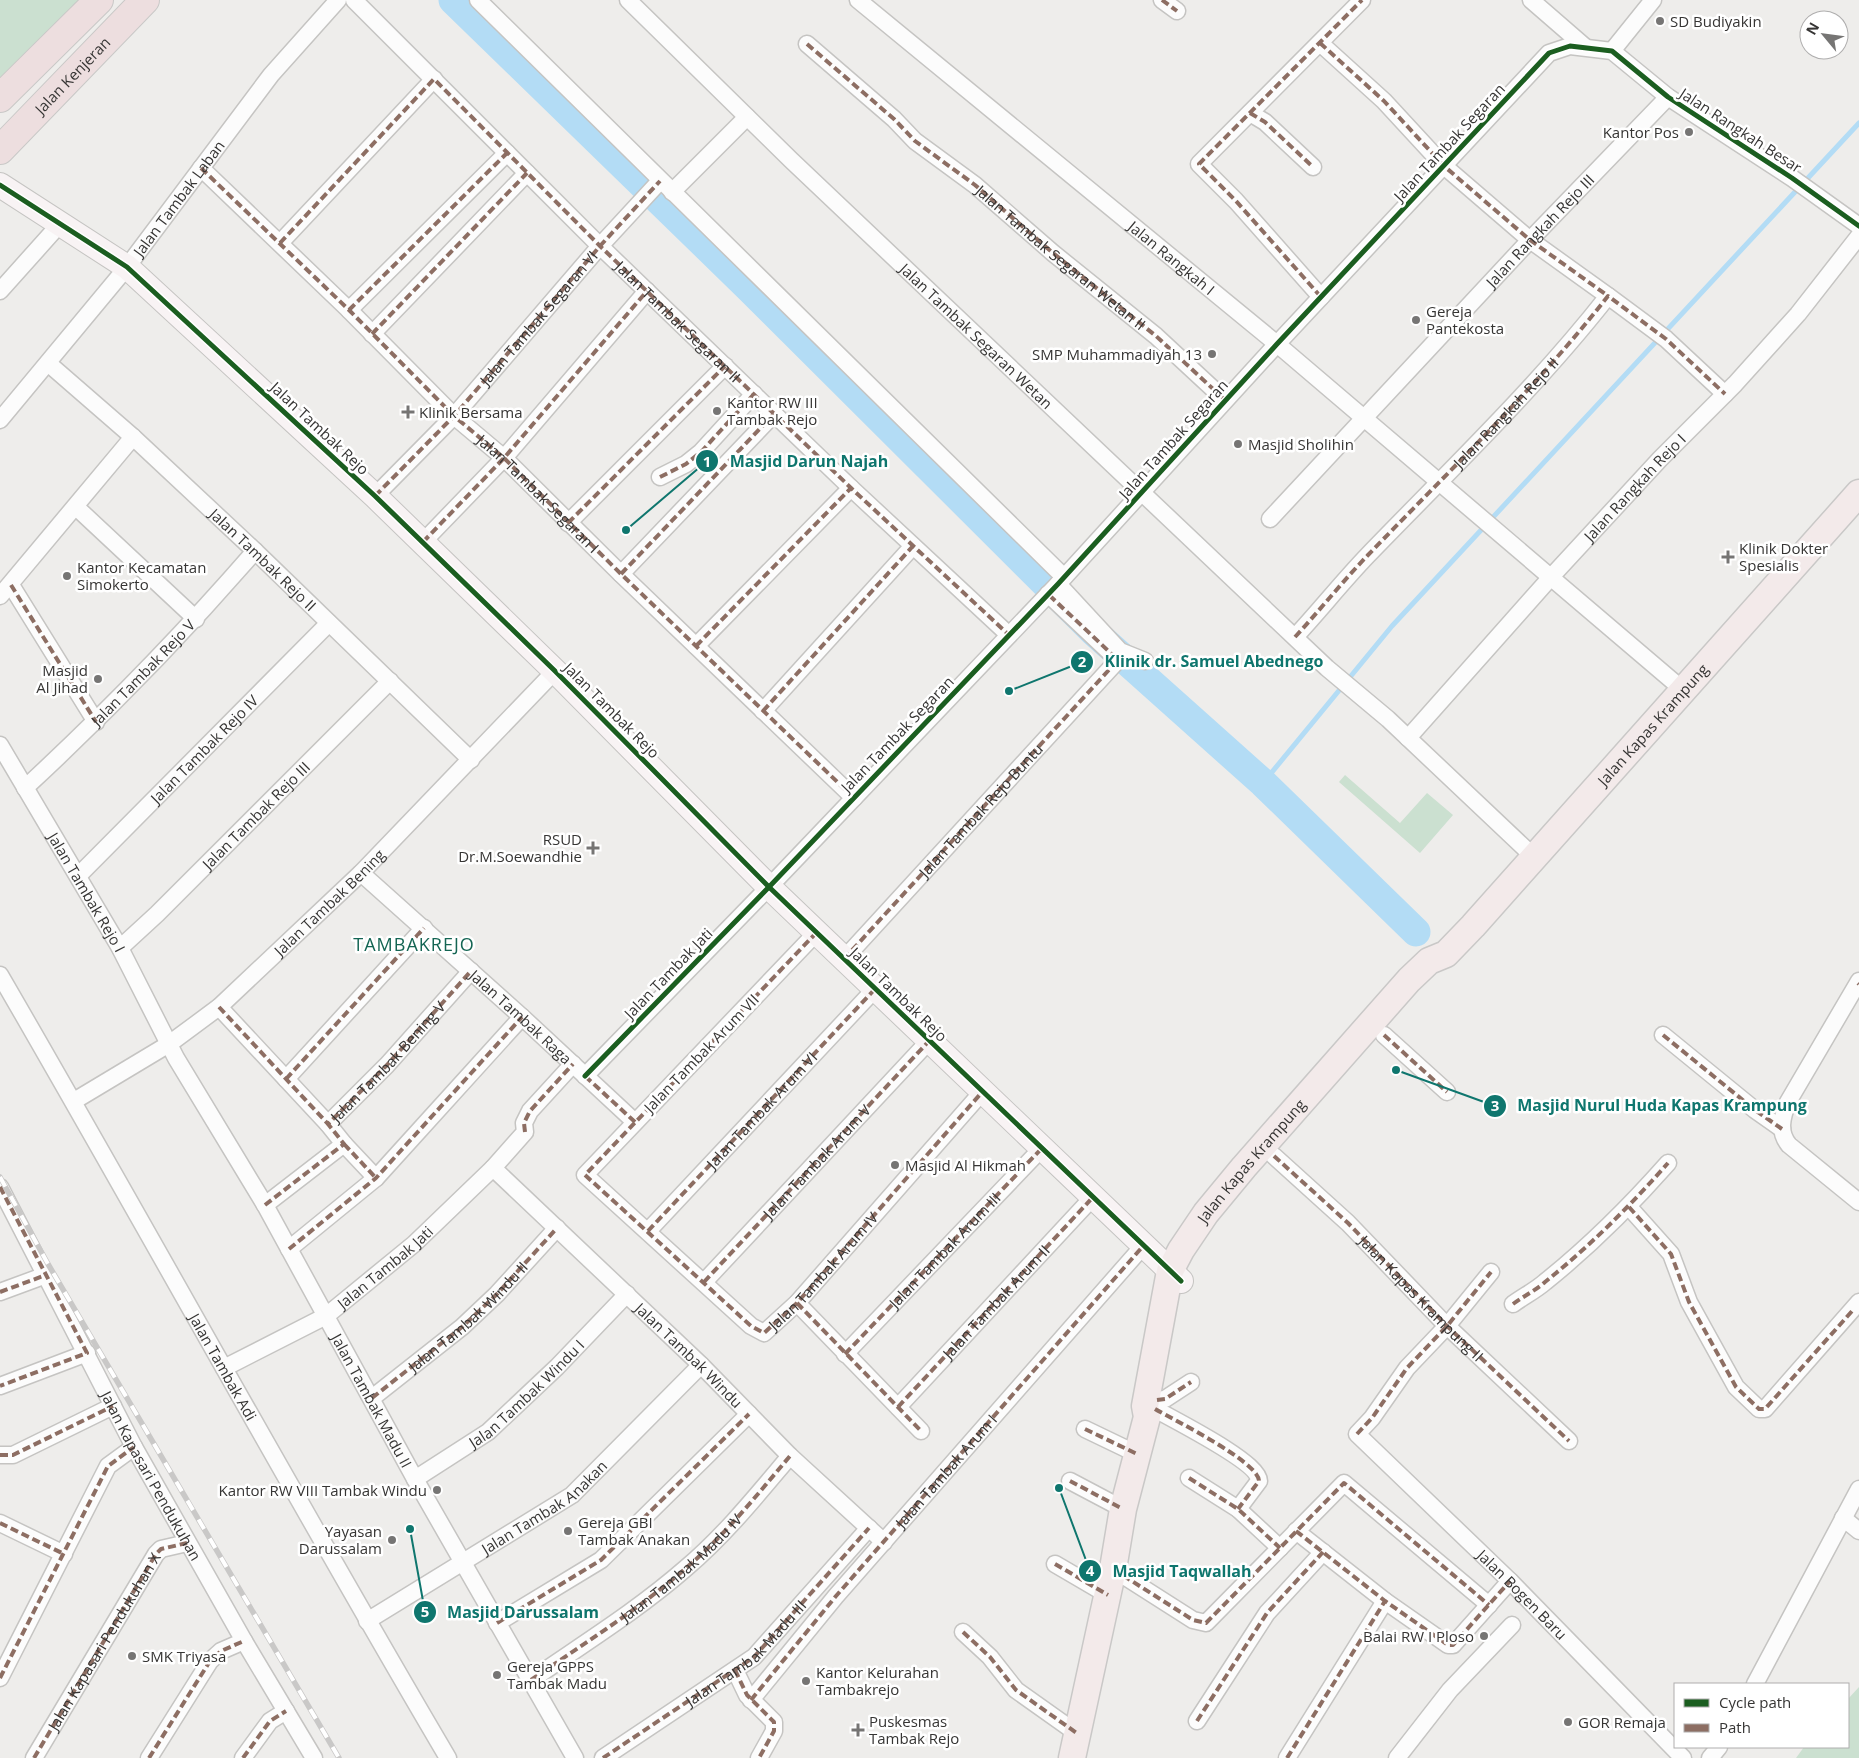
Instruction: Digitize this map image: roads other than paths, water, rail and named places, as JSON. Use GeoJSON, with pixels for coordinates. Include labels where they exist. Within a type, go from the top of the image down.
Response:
{"type":"FeatureCollection","features":[{"type":"Feature","properties":{"kind":"highway"},"geometry":{"type":"LineString","coordinates":[[0,98],[99,0]]}},
{"type":"Feature","properties":{"kind":"highway","name":"Jalan Kenjeran"},"geometry":{"type":"LineString","coordinates":[[0,150],[146,0]]}},
{"type":"Feature","properties":{"kind":"main road","name":"Jalan Kapas Krampung"},"geometry":{"type":"LineString","coordinates":[[1075,1746],[1114,1569],[1124,1509],[1137,1454],[1153,1409],[1175,1276],[1197,1226],[1244,1167],[1410,980],[1429,961],[1446,954],[1859,493]]}},
{"type":"Feature","properties":{"kind":"main road","name":"Jalan Kapas Krampung"},"geometry":{"type":"LineString","coordinates":[[1175,1276],[1239,1196],[1274,1156],[1441,972],[1446,954]]}},
{"type":"Feature","properties":{"kind":"street","name":"Jalan Tambak Laban"},"geometry":{"type":"LineString","coordinates":[[0,420],[49,364],[127,267],[271,76],[338,0]]}},
{"type":"Feature","properties":{"kind":"street","name":"Jalan Tambak Segaran II"},"geometry":{"type":"LineString","coordinates":[[354,0],[600,246],[851,488],[1009,635]]}},
{"type":"Feature","properties":{"kind":"street"},"geometry":{"type":"LineString","coordinates":[[478,0],[1120,651],[1145,661]]}},
{"type":"Feature","properties":{"kind":"street","name":"Jalan Tambak Segaran Wetan"},"geometry":{"type":"LineString","coordinates":[[628,0],[747,117],[1294,637],[1408,738]]}},
{"type":"Feature","properties":{"kind":"street","name":"Jalan Rangkah I"},"geometry":{"type":"LineString","coordinates":[[858,0],[1277,344],[1551,577]]}},
{"type":"Feature","properties":{"kind":"street"},"geometry":{"type":"LineString","coordinates":[[1162,0],[1177,11]]}},
{"type":"Feature","properties":{"kind":"street"},"geometry":{"type":"LineString","coordinates":[[1321,297],[1242,207],[1199,164],[1362,0]]}},
{"type":"Feature","properties":{"kind":"street"},"geometry":{"type":"LineString","coordinates":[[1531,0],[1584,46]]}},
{"type":"Feature","properties":{"kind":"street"},"geometry":{"type":"LineString","coordinates":[[1612,51],[1653,0]]}},
{"type":"Feature","properties":{"kind":"street"},"geometry":{"type":"LineString","coordinates":[[1320,43],[1384,101],[1444,166],[1530,240],[1660,334],[1725,394]]}},
{"type":"Feature","properties":{"kind":"street","name":"Jalan Tambak Segaran Wetan II"},"geometry":{"type":"LineString","coordinates":[[807,44],[894,119],[915,140],[975,185],[1046,247],[1156,336],[1225,400]]}},
{"type":"Feature","properties":{"kind":"street","name":"Jalan Tambak Segaran"},"geometry":{"type":"LineString","coordinates":[[769,887],[1057,585],[1225,400],[1541,60],[1561,48],[1584,46],[1612,51]]}},
{"type":"Feature","properties":{"kind":"street","name":"Jalan Rangkah Besar"},"geometry":{"type":"LineString","coordinates":[[1612,51],[1668,97],[1792,178],[1859,226]]}},
{"type":"Feature","properties":{"kind":"street"},"geometry":{"type":"LineString","coordinates":[[280,243],[434,79]]}},
{"type":"Feature","properties":{"kind":"street","name":"Jalan Rangkah Rejo III"},"geometry":{"type":"LineString","coordinates":[[1270,519],[1530,240],[1668,97]]}},
{"type":"Feature","properties":{"kind":"street"},"geometry":{"type":"LineString","coordinates":[[1250,113],[1265,122],[1313,167]]}},
{"type":"Feature","properties":{"kind":"street","name":"Jalan Tambak Segaran VI"},"geometry":{"type":"LineString","coordinates":[[375,496],[454,416],[638,203],[662,186],[747,117]]}},
{"type":"Feature","properties":{"kind":"street"},"geometry":{"type":"LineString","coordinates":[[349,310],[507,153]]}},
{"type":"Feature","properties":{"kind":"street","name":"Jalan Tambak Segaran I"},"geometry":{"type":"LineString","coordinates":[[201,168],[349,310],[454,416],[504,458],[620,574],[854,798]]}},
{"type":"Feature","properties":{"kind":"street"},"geometry":{"type":"LineString","coordinates":[[372,334],[527,173]]}},
{"type":"Feature","properties":{"kind":"street","name":"Jalan Tambak Rejo"},"geometry":{"type":"LineString","coordinates":[[0,185],[59,225],[127,267],[375,496],[555,671],[769,887],[929,1041],[1043,1147],[1175,1276]]}},
{"type":"Feature","properties":{"kind":"street"},"geometry":{"type":"LineString","coordinates":[[0,291],[59,225]]}},
{"type":"Feature","properties":{"kind":"street","name":"Jalan Rangkah Rejo I"},"geometry":{"type":"LineString","coordinates":[[1408,738],[1551,577],[1725,394],[1798,314],[1859,236]]}},
{"type":"Feature","properties":{"kind":"street"},"geometry":{"type":"LineString","coordinates":[[424,542],[504,458],[647,291]]}},
{"type":"Feature","properties":{"kind":"street","name":"Jalan Rangkah Rejo II"},"geometry":{"type":"LineString","coordinates":[[1294,637],[1366,557],[1574,340],[1608,296]]}},
{"type":"Feature","properties":{"kind":"street","name":"Jalan Tambak Rejo II"},"geometry":{"type":"LineString","coordinates":[[49,364],[133,437],[255,550],[471,760]]}},
{"type":"Feature","properties":{"kind":"street"},"geometry":{"type":"LineString","coordinates":[[568,523],[725,366]]}},
{"type":"Feature","properties":{"kind":"street"},"geometry":{"type":"LineString","coordinates":[[660,478],[686,464],[701,452],[754,394]]}},
{"type":"Feature","properties":{"kind":"street"},"geometry":{"type":"LineString","coordinates":[[620,574],[774,414]]}},
{"type":"Feature","properties":{"kind":"street"},"geometry":{"type":"LineString","coordinates":[[96,722],[6,591],[133,437]]}},
{"type":"Feature","properties":{"kind":"street"},"geometry":{"type":"LineString","coordinates":[[696,646],[851,488]]}},
{"type":"Feature","properties":{"kind":"street"},"geometry":{"type":"LineString","coordinates":[[76,507],[196,619]]}},
{"type":"Feature","properties":{"kind":"street"},"geometry":{"type":"LineString","coordinates":[[763,711],[913,546]]}},
{"type":"Feature","properties":{"kind":"street","name":"Jalan Tambak Rejo V"},"geometry":{"type":"LineString","coordinates":[[25,788],[96,722],[196,619],[255,550]]}},
{"type":"Feature","properties":{"kind":"street"},"geometry":{"type":"LineString","coordinates":[[1551,577],[1682,689]]}},
{"type":"Feature","properties":{"kind":"street","name":"Jalan Tambak Rejo Buntu"},"geometry":{"type":"LineString","coordinates":[[844,959],[1118,660],[1088,631],[1057,585]]}},
{"type":"Feature","properties":{"kind":"street","name":"Jalan Tambak Rejo IV"},"geometry":{"type":"LineString","coordinates":[[78,876],[330,623]]}},
{"type":"Feature","properties":{"kind":"street","name":"Jalan Tambak Bening"},"geometry":{"type":"LineString","coordinates":[[74,1101],[169,1044],[219,1007],[361,873],[555,671]]}},
{"type":"Feature","properties":{"kind":"street","name":"Jalan Tambak Rejo III"},"geometry":{"type":"LineString","coordinates":[[120,948],[157,914],[390,681]]}},
{"type":"Feature","properties":{"kind":"street"},"geometry":{"type":"LineString","coordinates":[[1408,738],[1534,857]]}},
{"type":"Feature","properties":{"kind":"street","name":"Jalan Tambak Rejo I"},"geometry":{"type":"LineString","coordinates":[[0,745],[120,948],[169,1044]]}},
{"type":"Feature","properties":{"kind":"street","name":"Jalan Tambak Raga"},"geometry":{"type":"LineString","coordinates":[[361,873],[522,1017],[635,1122]]}},
{"type":"Feature","properties":{"kind":"street","name":"Jalan Tambak Jati"},"geometry":{"type":"LineString","coordinates":[[585,1076],[769,887]]}},
{"type":"Feature","properties":{"kind":"street"},"geometry":{"type":"LineString","coordinates":[[286,1079],[424,928]]}},
{"type":"Feature","properties":{"kind":"street","name":"Jalan Tambak Arum VII"},"geometry":{"type":"LineString","coordinates":[[585,1175],[817,932]]}},
{"type":"Feature","properties":{"kind":"street","name":"Jalan Tambak Bening V"},"geometry":{"type":"LineString","coordinates":[[265,1205],[344,1144],[328,1124],[387,1065],[471,971]]}},
{"type":"Feature","properties":{"kind":"street","name":"Jalan Tambak Adi"},"geometry":{"type":"LineString","coordinates":[[0,975],[74,1101],[367,1621],[448,1758]]}},
{"type":"Feature","properties":{"kind":"street"},"geometry":{"type":"LineString","coordinates":[[1859,983],[1788,1102],[1782,1129],[1783,1136],[1789,1145],[1859,1202]]}},
{"type":"Feature","properties":{"kind":"street","name":"Jalan Tambak Arum VI"},"geometry":{"type":"LineString","coordinates":[[648,1231],[875,989]]}},
{"type":"Feature","properties":{"kind":"street"},"geometry":{"type":"LineString","coordinates":[[219,1007],[328,1124]]}},
{"type":"Feature","properties":{"kind":"street"},"geometry":{"type":"LineString","coordinates":[[289,1249],[376,1178],[522,1017]]}},
{"type":"Feature","properties":{"kind":"street"},"geometry":{"type":"LineString","coordinates":[[1384,1035],[1447,1092]]}},
{"type":"Feature","properties":{"kind":"street"},"geometry":{"type":"LineString","coordinates":[[1663,1035],[1754,1110],[1782,1129]]}},
{"type":"Feature","properties":{"kind":"street","name":"Jalan Tambak Arum V"},"geometry":{"type":"LineString","coordinates":[[704,1282],[929,1041]]}},
{"type":"Feature","properties":{"kind":"street","name":"Jalan Tambak Madu II"},"geometry":{"type":"LineString","coordinates":[[169,1044],[265,1205],[372,1398],[414,1479],[575,1758]]}},
{"type":"Feature","properties":{"kind":"street","name":"Jalan Tambak Jati"},"geometry":{"type":"LineString","coordinates":[[224,1368],[326,1316],[414,1244],[493,1168],[524,1132],[524,1123],[530,1111],[573,1064]]}},
{"type":"Feature","properties":{"kind":"street","name":"Jalan Tambak Arum IV"},"geometry":{"type":"LineString","coordinates":[[585,1175],[762,1333],[768,1331],[797,1303],[983,1091]]}},
{"type":"Feature","properties":{"kind":"street"},"geometry":{"type":"LineString","coordinates":[[344,1144],[376,1178]]}},
{"type":"Feature","properties":{"kind":"street","name":"Jalan Tambak Arum III"},"geometry":{"type":"LineString","coordinates":[[845,1354],[1043,1147]]}},
{"type":"Feature","properties":{"kind":"street","name":"Jalan Kapas Krampung II"},"geometry":{"type":"LineString","coordinates":[[1274,1156],[1348,1223],[1447,1326],[1570,1441]]}},
{"type":"Feature","properties":{"kind":"street"},"geometry":{"type":"LineString","coordinates":[[1513,1304],[1543,1284],[1629,1207],[1668,1163]]}},
{"type":"Feature","properties":{"kind":"street","name":"Jalan Tambak Windu"},"geometry":{"type":"LineString","coordinates":[[493,1168],[701,1365],[790,1456],[884,1542]]}},
{"type":"Feature","properties":{"kind":"street","name":"Jalan Kapasari Pendukuhan"},"geometry":{"type":"LineString","coordinates":[[0,1187],[134,1447],[187,1543],[314,1758]]}},
{"type":"Feature","properties":{"kind":"street","name":"Jalan Tambak Arum II"},"geometry":{"type":"LineString","coordinates":[[898,1407],[1094,1196]]}},
{"type":"Feature","properties":{"kind":"street"},"geometry":{"type":"LineString","coordinates":[[1629,1207],[1671,1254],[1689,1302],[1736,1387],[1761,1410],[1767,1407],[1857,1310]]}},
{"type":"Feature","properties":{"kind":"street","name":"Jalan Tambak Windu II"},"geometry":{"type":"LineString","coordinates":[[372,1398],[462,1327],[497,1294],[557,1228]]}},
{"type":"Feature","properties":{"kind":"street","name":"Jalan Tambak Arum I"},"geometry":{"type":"LineString","coordinates":[[751,1700],[884,1542],[1144,1245]]}},
{"type":"Feature","properties":{"kind":"street"},"geometry":{"type":"LineString","coordinates":[[1447,1326],[1491,1272]]}},
{"type":"Feature","properties":{"kind":"street"},"geometry":{"type":"LineString","coordinates":[[0,1292],[46,1275]]}},
{"type":"Feature","properties":{"kind":"street","name":"Jalan Tambak Windu I"},"geometry":{"type":"LineString","coordinates":[[414,1479],[488,1432],[557,1367],[627,1294]]}},
{"type":"Feature","properties":{"kind":"street"},"geometry":{"type":"LineString","coordinates":[[797,1303],[921,1430]]}},
{"type":"Feature","properties":{"kind":"street","name":"Jalan Bogen Baru"},"geometry":{"type":"LineString","coordinates":[[1447,1326],[1407,1368],[1372,1418],[1358,1434],[1510,1581],[1683,1758]]}},
{"type":"Feature","properties":{"kind":"street"},"geometry":{"type":"LineString","coordinates":[[0,1386],[87,1353]]}},
{"type":"Feature","properties":{"kind":"street","name":"Jalan Tambak Anakan"},"geometry":{"type":"LineString","coordinates":[[367,1621],[572,1495],[701,1365]]}},
{"type":"Feature","properties":{"kind":"street"},"geometry":{"type":"LineString","coordinates":[[1191,1382],[1153,1409],[1215,1442],[1256,1472],[1259,1481],[1238,1509]]}},
{"type":"Feature","properties":{"kind":"street"},"geometry":{"type":"LineString","coordinates":[[0,1455],[13,1455],[113,1406]]}},
{"type":"Feature","properties":{"kind":"street"},"geometry":{"type":"LineString","coordinates":[[497,1623],[601,1560],[749,1414]]}},
{"type":"Feature","properties":{"kind":"street"},"geometry":{"type":"LineString","coordinates":[[1085,1429],[1137,1454]]}},
{"type":"Feature","properties":{"kind":"street"},"geometry":{"type":"LineString","coordinates":[[0,1678],[108,1466],[134,1447]]}},
{"type":"Feature","properties":{"kind":"street","name":"Jalan Tambak Madu IV"},"geometry":{"type":"LineString","coordinates":[[531,1680],[657,1592],[687,1567],[722,1534],[790,1456]]}},
{"type":"Feature","properties":{"kind":"street"},"geometry":{"type":"LineString","coordinates":[[1189,1478],[1238,1509],[1280,1548]]}},
{"type":"Feature","properties":{"kind":"street"},"geometry":{"type":"LineString","coordinates":[[1070,1481],[1124,1509]]}},
{"type":"Feature","properties":{"kind":"street"},"geometry":{"type":"LineString","coordinates":[[1114,1569],[1193,1620],[1203,1624],[1208,1622],[1344,1483],[1489,1605]]}},
{"type":"Feature","properties":{"kind":"street"},"geometry":{"type":"LineString","coordinates":[[1756,1683],[1859,1490]]}},
{"type":"Feature","properties":{"kind":"street"},"geometry":{"type":"LineString","coordinates":[[1843,1518],[1859,1531]]}},
{"type":"Feature","properties":{"kind":"street"},"geometry":{"type":"LineString","coordinates":[[0,1523],[64,1554]]}},
{"type":"Feature","properties":{"kind":"street","name":"Jalan Tambak Madu III"},"geometry":{"type":"LineString","coordinates":[[603,1758],[758,1654],[869,1528]]}},
{"type":"Feature","properties":{"kind":"street"},"geometry":{"type":"LineString","coordinates":[[1296,1531],[1385,1601],[1450,1645],[1453,1645],[1510,1581]]}},
{"type":"Feature","properties":{"kind":"street","name":"Jalan Kapasari Pendukuhan X"},"geometry":{"type":"LineString","coordinates":[[34,1758],[156,1554],[161,1549],[187,1543]]}},
{"type":"Feature","properties":{"kind":"street"},"geometry":{"type":"LineString","coordinates":[[1197,1721],[1267,1613],[1323,1552]]}},
{"type":"Feature","properties":{"kind":"street"},"geometry":{"type":"LineString","coordinates":[[1055,1564],[1108,1595]]}},
{"type":"Feature","properties":{"kind":"street"},"geometry":{"type":"LineString","coordinates":[[1287,1758],[1385,1601]]}},
{"type":"Feature","properties":{"kind":"street"},"geometry":{"type":"LineString","coordinates":[[1397,1758],[1450,1690],[1512,1625]]}},
{"type":"Feature","properties":{"kind":"street"},"geometry":{"type":"LineString","coordinates":[[963,1632],[990,1657],[1016,1690],[1075,1746]]}},
{"type":"Feature","properties":{"kind":"street"},"geometry":{"type":"LineString","coordinates":[[150,1758],[210,1660],[221,1650],[244,1641]]}},
{"type":"Feature","properties":{"kind":"street"},"geometry":{"type":"LineString","coordinates":[[735,1670],[751,1700],[774,1722],[774,1731],[759,1758]]}},
{"type":"Feature","properties":{"kind":"street"},"geometry":{"type":"LineString","coordinates":[[243,1758],[267,1724],[276,1716],[286,1711]]}},
{"type":"Feature","properties":{"kind":"waterway"},"geometry":{"type":"LineString","coordinates":[[453,0],[749,288],[1094,632],[1263,783],[1416,932]]}},
{"type":"Feature","properties":{"kind":"waterway"},"geometry":{"type":"LineString","coordinates":[[1263,783],[1392,626],[1859,123]]}},
{"type":"Feature","properties":{"kind":"railway"},"geometry":{"type":"LineString","coordinates":[[0,1177],[48,1264],[339,1758]]}},
{"type":"Feature","properties":{"kind":"place","name":"SD Budiyakin"},"geometry":{"type":"Point","coordinates":[1660,21]}},
{"type":"Feature","properties":{"kind":"place","name":"Kantor Pos"},"geometry":{"type":"Point","coordinates":[1689,132]}},
{"type":"Feature","properties":{"kind":"place","name":"Gereja Pantekosta"},"geometry":{"type":"Point","coordinates":[1416,320]}},
{"type":"Feature","properties":{"kind":"place","name":"SMP Muhammadiyah 13"},"geometry":{"type":"Point","coordinates":[1212,354]}},
{"type":"Feature","properties":{"kind":"place","name":"Kantor RW III Tambak Rejo"},"geometry":{"type":"Point","coordinates":[717,411]}},
{"type":"Feature","properties":{"kind":"place","name":"Klinik Bersama"},"geometry":{"type":"Point","coordinates":[408,412]}},
{"type":"Feature","properties":{"kind":"place","name":"Masjid Sholihin"},"geometry":{"type":"Point","coordinates":[1238,444]}},
{"type":"Feature","properties":{"kind":"place","name":"Masjid Darun Najah"},"geometry":{"type":"Point","coordinates":[626,530]}},
{"type":"Feature","properties":{"kind":"place","name":"Klinik Dokter Spesialis"},"geometry":{"type":"Point","coordinates":[1728,557]}},
{"type":"Feature","properties":{"kind":"place","name":"Kantor Kecamatan Simokerto"},"geometry":{"type":"Point","coordinates":[67,576]}},
{"type":"Feature","properties":{"kind":"place","name":"Masjid Al Jihad"},"geometry":{"type":"Point","coordinates":[98,679]}},
{"type":"Feature","properties":{"kind":"place","name":"Klinik dr. Samuel Abednego"},"geometry":{"type":"Point","coordinates":[1009,691]}},
{"type":"Feature","properties":{"kind":"place","name":"RSUD Dr.M.Soewandhie"},"geometry":{"type":"Point","coordinates":[593,848]}},
{"type":"Feature","properties":{"kind":"place","name":"Masjid Nurul Huda Kapas Krampung"},"geometry":{"type":"Point","coordinates":[1396,1070]}},
{"type":"Feature","properties":{"kind":"place","name":"Masjid Al Hikmah"},"geometry":{"type":"Point","coordinates":[895,1165]}},
{"type":"Feature","properties":{"kind":"place","name":"Masjid Taqwallah"},"geometry":{"type":"Point","coordinates":[1059,1488]}},
{"type":"Feature","properties":{"kind":"place","name":"Kantor RW VIII Tambak Windu"},"geometry":{"type":"Point","coordinates":[437,1490]}},
{"type":"Feature","properties":{"kind":"place","name":"Masjid Darussalam"},"geometry":{"type":"Point","coordinates":[410,1529]}},
{"type":"Feature","properties":{"kind":"place","name":"Gereja GBI Tambak Anakan"},"geometry":{"type":"Point","coordinates":[568,1531]}},
{"type":"Feature","properties":{"kind":"place","name":"Yayasan Darussalam"},"geometry":{"type":"Point","coordinates":[392,1540]}},
{"type":"Feature","properties":{"kind":"place","name":"Balai RW I Ploso"},"geometry":{"type":"Point","coordinates":[1484,1636]}},
{"type":"Feature","properties":{"kind":"place","name":"SMK Triyasa"},"geometry":{"type":"Point","coordinates":[132,1656]}},
{"type":"Feature","properties":{"kind":"place","name":"Gereja GPPS Tambak Madu"},"geometry":{"type":"Point","coordinates":[497,1675]}},
{"type":"Feature","properties":{"kind":"place","name":"Kantor Kelurahan Tambakrejo"},"geometry":{"type":"Point","coordinates":[806,1681]}},
{"type":"Feature","properties":{"kind":"place","name":"GOR Remaja"},"geometry":{"type":"Point","coordinates":[1568,1722]}},
{"type":"Feature","properties":{"kind":"place","name":"Puskesmas Tambak Rejo"},"geometry":{"type":"Point","coordinates":[858,1730]}},
{"type":"Feature","properties":{"kind":"district","name":"TAMBAKREJO"},"geometry":{"type":"Point","coordinates":[414,944]}}]}
